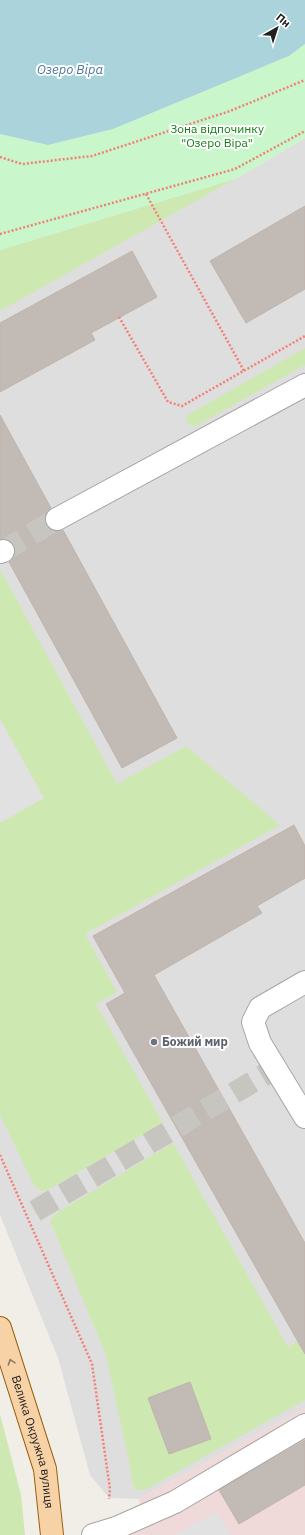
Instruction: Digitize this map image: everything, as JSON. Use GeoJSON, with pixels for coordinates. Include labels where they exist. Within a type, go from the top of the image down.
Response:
{"type":"FeatureCollection","features":[{"type":"Feature","properties":{"kind":"main road","name":"Велика Окружна вулиця"},"geometry":{"type":"LineString","coordinates":[[0,1328],[45,1469],[52,1535]]}},
{"type":"Feature","properties":{"kind":"lane"},"geometry":{"type":"LineString","coordinates":[[57,519],[305,384]]}},
{"type":"Feature","properties":{"kind":"lane"},"geometry":{"type":"LineString","coordinates":[[305,982],[260,1008],[253,1022],[260,1042],[305,1117]]}},
{"type":"Feature","properties":{"kind":"lane"},"geometry":{"type":"LineString","coordinates":[[98,1533],[116,1528],[175,1502],[305,1425]]}},
{"type":"Feature","properties":{"kind":"path"},"geometry":{"type":"LineString","coordinates":[[0,157],[22,164],[92,156],[230,111],[305,80]]}},
{"type":"Feature","properties":{"kind":"path"},"geometry":{"type":"LineString","coordinates":[[0,234],[235,169],[305,131]]}},
{"type":"Feature","properties":{"kind":"path"},"geometry":{"type":"LineString","coordinates":[[146,194],[244,371]]}},
{"type":"Feature","properties":{"kind":"path"},"geometry":{"type":"LineString","coordinates":[[120,318],[168,402],[182,406],[305,336]]}},
{"type":"Feature","properties":{"kind":"path"},"geometry":{"type":"LineString","coordinates":[[0,1155],[92,1364],[110,1489],[98,1533]]}},
{"type":"Feature","properties":{"kind":"shaded area"},"geometry":{"type":"Polygon","coordinates":[[[305,138],[305,1408],[139,1499],[109,1498],[90,1475],[58,1358],[0,1215],[0,250],[235,179],[305,138]]]}},
{"type":"Feature","properties":{"kind":"shaded area"},"geometry":{"type":"Polygon","coordinates":[[[0,719],[44,798],[0,823],[0,719]]]}},
{"type":"Feature","properties":{"kind":"shaded area"},"geometry":{"type":"Polygon","coordinates":[[[305,1408],[305,1535],[122,1535],[144,1527],[139,1499],[305,1408]]]}},
{"type":"Feature","properties":{"kind":"shaded area"},"geometry":{"type":"Polygon","coordinates":[[[217,1512],[231,1535],[174,1535],[217,1512]]]}},
{"type":"Feature","properties":{"kind":"green space","name":"Зона відпочинку \"Озеро Віра\""},"geometry":{"type":"Polygon","coordinates":[[[305,44],[305,138],[235,179],[0,250],[0,134],[48,145],[113,129],[289,56],[305,44]]]}},
{"type":"Feature","properties":{"kind":"green space"},"geometry":{"type":"Polygon","coordinates":[[[235,179],[0,311],[0,250],[235,179]]]}},
{"type":"Feature","properties":{"kind":"green space"},"geometry":{"type":"Polygon","coordinates":[[[305,348],[305,365],[198,425],[193,426],[187,423],[186,417],[191,413],[305,348]]]}},
{"type":"Feature","properties":{"kind":"green space"},"geometry":{"type":"Polygon","coordinates":[[[0,569],[117,784],[186,746],[280,825],[85,934],[117,992],[96,1004],[163,1123],[44,1192],[35,1187],[0,1115],[0,569]]]}},
{"type":"Feature","properties":{"kind":"green space"},"geometry":{"type":"Polygon","coordinates":[[[173,1143],[288,1347],[305,1337],[305,1400],[145,1490],[136,1490],[132,1482],[106,1355],[50,1221],[55,1214],[173,1143]]]}},
{"type":"Feature","properties":{"kind":"green space"},"geometry":{"type":"Polygon","coordinates":[[[0,1414],[21,1495],[25,1535],[0,1535],[0,1414]]]}},
{"type":"Feature","properties":{"kind":"water","name":"Озеро Віра"},"geometry":{"type":"Polygon","coordinates":[[[0,0],[305,0],[305,44],[289,56],[113,129],[48,145],[0,134],[0,0]]]}},
{"type":"Feature","properties":{"kind":"building"},"geometry":{"type":"Polygon","coordinates":[[[305,206],[305,289],[246,323],[210,261],[305,206]]]}},
{"type":"Feature","properties":{"kind":"building"},"geometry":{"type":"Polygon","coordinates":[[[132,251],[157,297],[91,333],[95,340],[0,392],[0,323],[132,251]]]}},
{"type":"Feature","properties":{"kind":"building"},"geometry":{"type":"Polygon","coordinates":[[[0,415],[51,508],[47,512],[45,518],[46,525],[50,529],[56,531],[63,530],[177,738],[122,768],[9,562],[13,559],[15,554],[15,547],[11,541],[0,539],[0,415]]]}},
{"type":"Feature","properties":{"kind":"building"},"geometry":{"type":"Polygon","coordinates":[[[294,825],[305,846],[305,878],[257,906],[262,913],[154,975],[305,1243],[305,1354],[106,1004],[125,993],[93,936],[294,825]]]}},
{"type":"Feature","properties":{"kind":"building"},"geometry":{"type":"Polygon","coordinates":[[[190,1382],[211,1439],[169,1454],[148,1398],[190,1382]]]}},
{"type":"Feature","properties":{"kind":"building"},"geometry":{"type":"Polygon","coordinates":[[[305,1440],[305,1485],[239,1524],[219,1490],[305,1440]]]}},
{"type":"Feature","properties":{"kind":"tunnel"},"geometry":{"type":"LineString","coordinates":[[3,551],[57,519]]}},
{"type":"Feature","properties":{"kind":"tunnel"},"geometry":{"type":"LineString","coordinates":[[35,1211],[276,1068]]}},
{"type":"Feature","properties":{"kind":"place","name":"Божий мир"},"geometry":{"type":"Point","coordinates":[154,1042]}}]}
